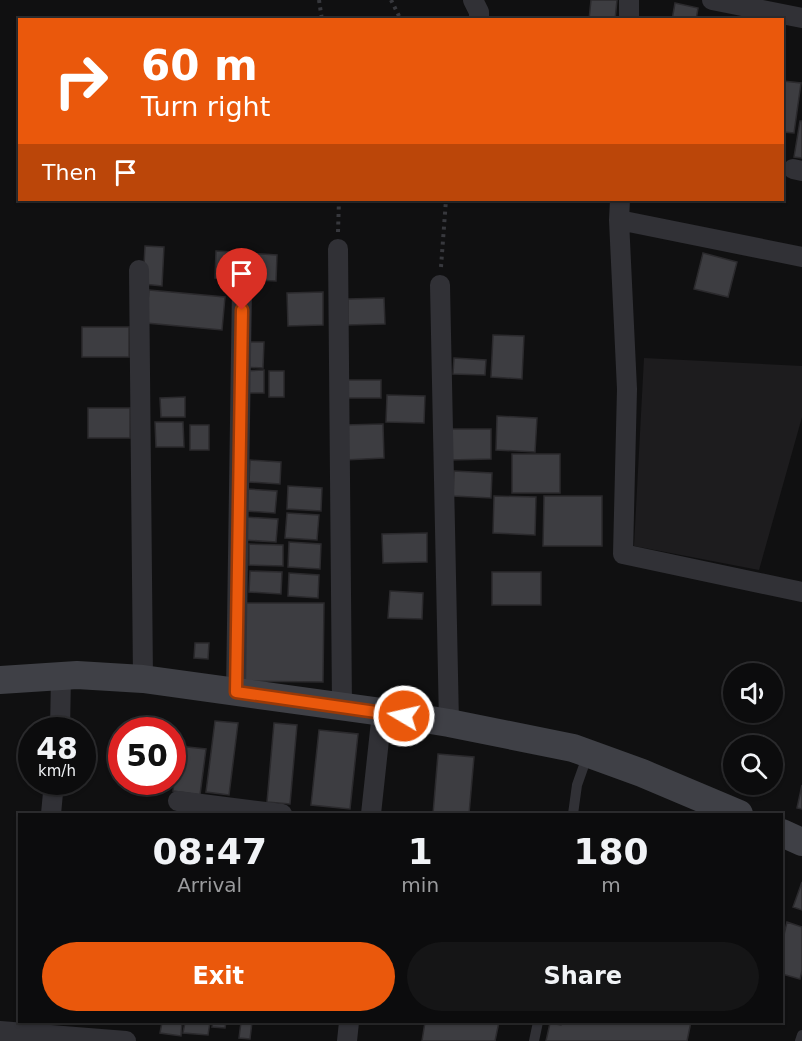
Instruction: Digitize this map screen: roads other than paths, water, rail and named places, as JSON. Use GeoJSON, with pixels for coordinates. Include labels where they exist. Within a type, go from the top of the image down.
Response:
{"type":"FeatureCollection","features":[{"type":"Feature","properties":{"kind":"main road"},"geometry":{"type":"LineString","coordinates":[[0,680],[77,675],[143,679],[449,723],[573,748],[642,773],[737,813]]}},
{"type":"Feature","properties":{"kind":"main road"},"geometry":{"type":"LineString","coordinates":[[783,833],[802,842]]}},
{"type":"Feature","properties":{"kind":"street"},"geometry":{"type":"LineString","coordinates":[[473,0],[479,12],[479,18]]}},
{"type":"Feature","properties":{"kind":"street"},"geometry":{"type":"LineString","coordinates":[[628,18],[629,0]]}},
{"type":"Feature","properties":{"kind":"street"},"geometry":{"type":"LineString","coordinates":[[712,0],[802,18]]}},
{"type":"Feature","properties":{"kind":"street"},"geometry":{"type":"LineString","coordinates":[[620,201],[627,389],[623,554],[802,592]]}},
{"type":"Feature","properties":{"kind":"street"},"geometry":{"type":"LineString","coordinates":[[620,220],[802,257]]}},
{"type":"Feature","properties":{"kind":"street"},"geometry":{"type":"LineString","coordinates":[[338,249],[342,706]]}},
{"type":"Feature","properties":{"kind":"street"},"geometry":{"type":"LineString","coordinates":[[139,270],[143,679]]}},
{"type":"Feature","properties":{"kind":"street"},"geometry":{"type":"LineString","coordinates":[[440,285],[449,723]]}},
{"type":"Feature","properties":{"kind":"street"},"geometry":{"type":"LineString","coordinates":[[236,692],[242,287]]}},
{"type":"Feature","properties":{"kind":"street"},"geometry":{"type":"LineString","coordinates":[[60,717],[61,676]]}},
{"type":"Feature","properties":{"kind":"street"},"geometry":{"type":"LineString","coordinates":[[371,813],[382,712]]}},
{"type":"Feature","properties":{"kind":"street"},"geometry":{"type":"LineString","coordinates":[[51,813],[53,795]]}},
{"type":"Feature","properties":{"kind":"street"},"geometry":{"type":"LineString","coordinates":[[178,801],[274,813]]}},
{"type":"Feature","properties":{"kind":"street"},"geometry":{"type":"LineString","coordinates":[[347,1041],[349,1023]]}},
{"type":"Feature","properties":{"kind":"street"},"geometry":{"type":"LineString","coordinates":[[0,1031],[126,1041]]}},
{"type":"Feature","properties":{"kind":"lane"},"geometry":{"type":"LineString","coordinates":[[573,813],[577,785],[588,753]]}},
{"type":"Feature","properties":{"kind":"lane"},"geometry":{"type":"LineString","coordinates":[[534,1041],[538,1023]]}},
{"type":"Feature","properties":{"kind":"lane"},"geometry":{"type":"LineString","coordinates":[[800,1041],[802,1035]]}}]}
